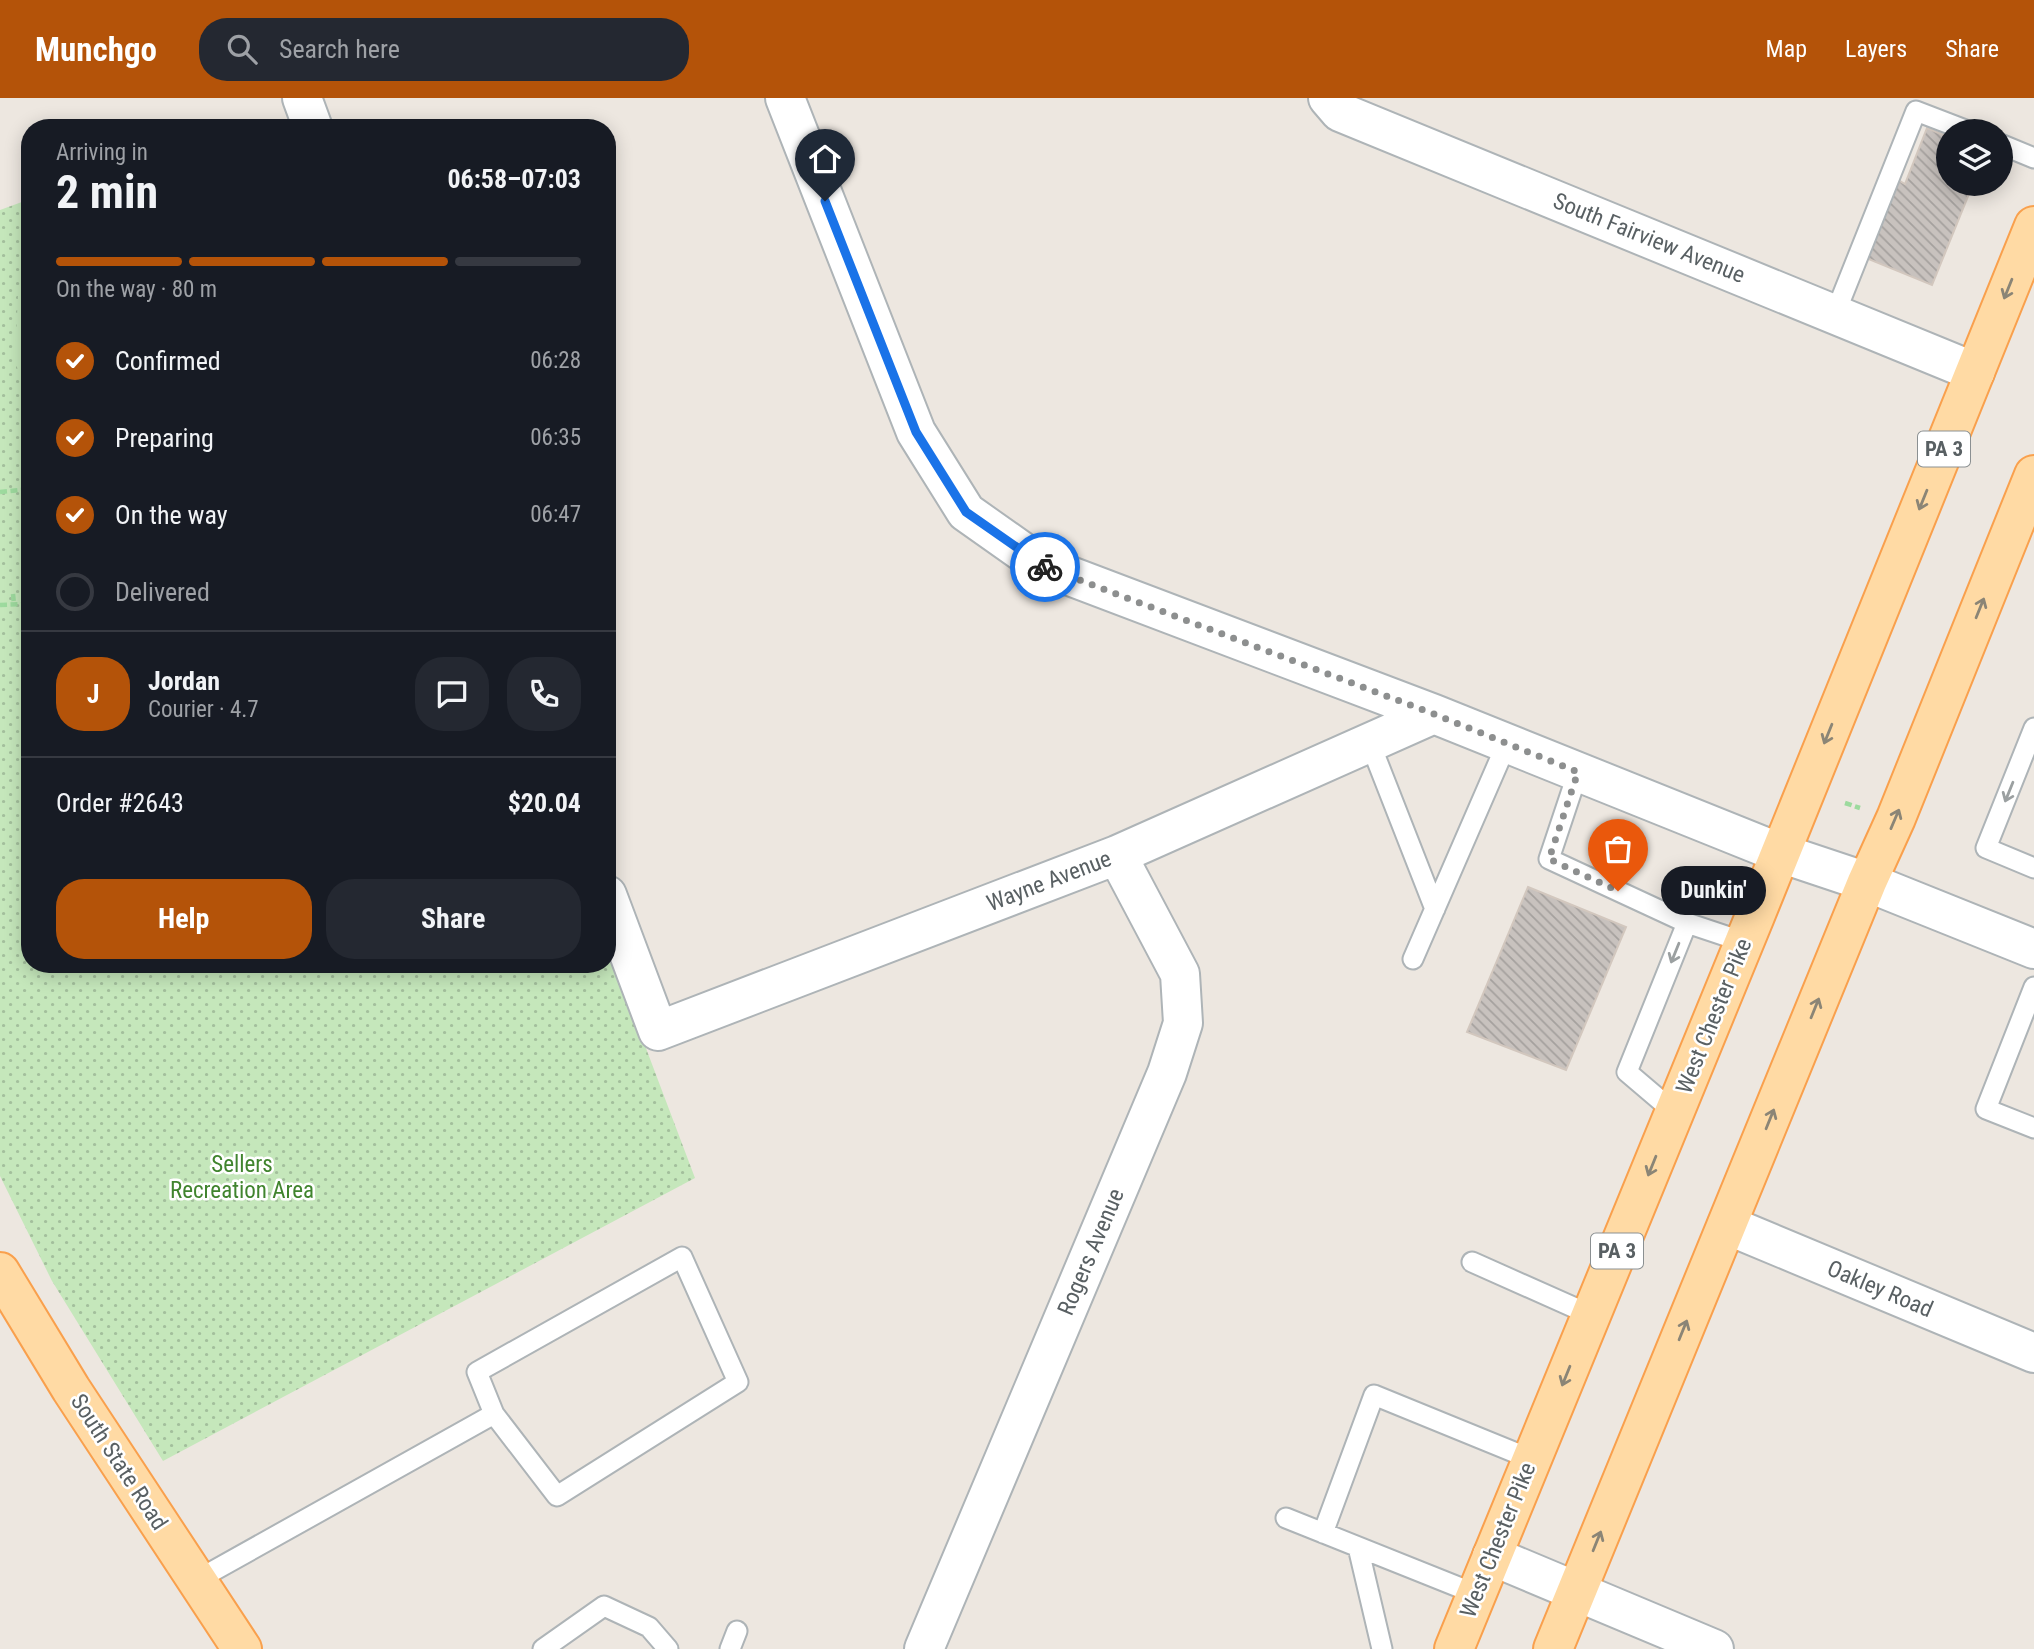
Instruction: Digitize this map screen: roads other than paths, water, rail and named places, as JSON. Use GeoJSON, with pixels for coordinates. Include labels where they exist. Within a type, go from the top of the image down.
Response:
{"type":"FeatureCollection","features":[{"type":"Feature","properties":{"kind":"main road","name":"West Chester Pike"},"geometry":{"type":"LineString","coordinates":[[1454,1649],[2034,226]]}},
{"type":"Feature","properties":{"kind":"main road"},"geometry":{"type":"LineString","coordinates":[[1553,1649],[1867,881],[1896,818],[2031,492]]}},
{"type":"Feature","properties":{"kind":"main road","name":"South State Road"},"geometry":{"type":"LineString","coordinates":[[0,1272],[71,1390],[242,1649]]}},
{"type":"Feature","properties":{"kind":"street"},"geometry":{"type":"LineString","coordinates":[[302,98],[310,119]]}},
{"type":"Feature","properties":{"kind":"street"},"geometry":{"type":"LineString","coordinates":[[785,98],[916,432],[966,512],[1041,565],[1434,714],[1780,853],[1867,881],[2034,949]]}},
{"type":"Feature","properties":{"kind":"street","name":"South Fairview Avenue"},"geometry":{"type":"LineString","coordinates":[[1328,98],[1340,112],[1975,372]]}},
{"type":"Feature","properties":{"kind":"street","name":"Wayne Avenue"},"geometry":{"type":"LineString","coordinates":[[616,919],[658,1031],[1117,855],[1434,714]]}},
{"type":"Feature","properties":{"kind":"street","name":"Rogers Avenue"},"geometry":{"type":"LineString","coordinates":[[924,1649],[1167,1073],[1183,1023],[1180,974],[1117,855]]}},
{"type":"Feature","properties":{"kind":"street","name":"Oakley Road"},"geometry":{"type":"LineString","coordinates":[[1727,1225],[2034,1353]]}},
{"type":"Feature","properties":{"kind":"street"},"geometry":{"type":"LineString","coordinates":[[1492,1556],[1714,1649]]}},
{"type":"Feature","properties":{"kind":"lane"},"geometry":{"type":"LineString","coordinates":[[1835,314],[1916,111],[1937,119]]}},
{"type":"Feature","properties":{"kind":"lane"},"geometry":{"type":"LineString","coordinates":[[2013,149],[2034,158]]}},
{"type":"Feature","properties":{"kind":"lane"},"geometry":{"type":"LineString","coordinates":[[2034,728],[1986,848],[2034,868]]}},
{"type":"Feature","properties":{"kind":"lane"},"geometry":{"type":"LineString","coordinates":[[1370,743],[1435,909]]}},
{"type":"Feature","properties":{"kind":"lane"},"geometry":{"type":"LineString","coordinates":[[1413,959],[1507,743]]}},
{"type":"Feature","properties":{"kind":"lane"},"geometry":{"type":"LineString","coordinates":[[1578,772],[1549,859],[1687,923],[1744,942]]}},
{"type":"Feature","properties":{"kind":"lane"},"geometry":{"type":"LineString","coordinates":[[1674,1112],[1627,1072],[1687,923]]}},
{"type":"Feature","properties":{"kind":"lane"},"geometry":{"type":"LineString","coordinates":[[2034,987],[1986,1109],[2034,1128]]}},
{"type":"Feature","properties":{"kind":"lane"},"geometry":{"type":"LineString","coordinates":[[682,1257],[738,1382],[557,1496],[494,1414],[477,1372],[682,1257]]}},
{"type":"Feature","properties":{"kind":"lane"},"geometry":{"type":"LineString","coordinates":[[1472,1262],[1591,1315]]}},
{"type":"Feature","properties":{"kind":"lane"},"geometry":{"type":"LineString","coordinates":[[1323,1533],[1374,1395],[1531,1459]]}},
{"type":"Feature","properties":{"kind":"lane"},"geometry":{"type":"LineString","coordinates":[[197,1580],[494,1414]]}},
{"type":"Feature","properties":{"kind":"lane"},"geometry":{"type":"LineString","coordinates":[[1286,1518],[1476,1594]]}},
{"type":"Feature","properties":{"kind":"lane"},"geometry":{"type":"LineString","coordinates":[[1358,1547],[1382,1649]]}},
{"type":"Feature","properties":{"kind":"lane"},"geometry":{"type":"LineString","coordinates":[[543,1649],[604,1606],[649,1627],[668,1649]]}},
{"type":"Feature","properties":{"kind":"place","name":"Dunkin'"},"geometry":{"type":"Point","coordinates":[1618,891]}},
{"type":"Feature","properties":{"kind":"park label","name":"Sellers Recreation Area"},"geometry":{"type":"Point","coordinates":[242,1177]}}]}
